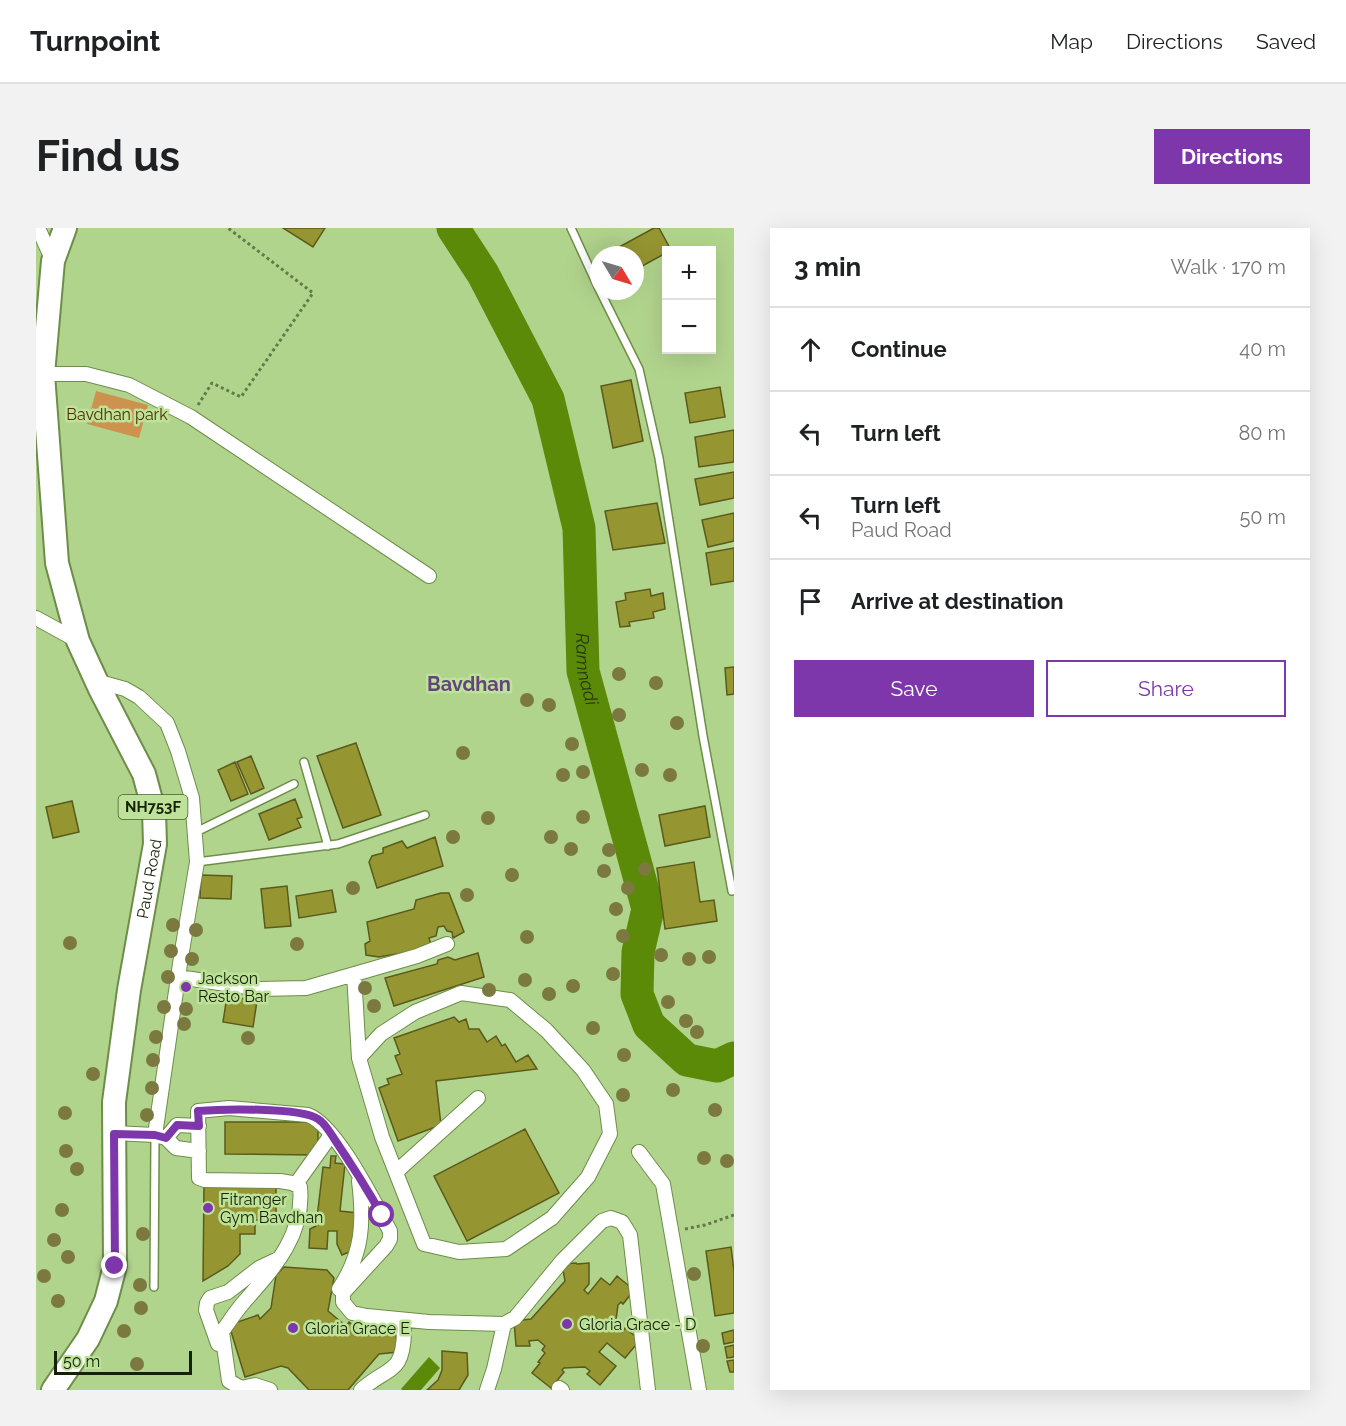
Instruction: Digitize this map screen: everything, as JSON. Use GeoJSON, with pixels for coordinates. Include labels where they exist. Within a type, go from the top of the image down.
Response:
{"type":"FeatureCollection","features":[{"type":"Feature","properties":{"kind":"main road","name":"Paud Road"},"geometry":{"type":"LineString","coordinates":[[53,1390],[88,1339],[106,1301],[115,1266],[114,1102],[129,990],[155,844],[154,811],[144,774],[78,641],[57,563],[43,375],[43,244],[65,228]]}},
{"type":"Feature","properties":{"kind":"street"},"geometry":{"type":"LineString","coordinates":[[43,375],[86,374],[129,385],[191,417],[429,576]]}},
{"type":"Feature","properties":{"kind":"street"},"geometry":{"type":"LineString","coordinates":[[36,618],[78,641]]}},
{"type":"Feature","properties":{"kind":"street"},"geometry":{"type":"LineString","coordinates":[[96,681],[125,688],[139,697],[167,723],[192,798],[196,862],[178,977],[161,1137]]}},
{"type":"Feature","properties":{"kind":"street"},"geometry":{"type":"LineString","coordinates":[[178,977],[260,989],[306,988],[417,956],[447,944]]}},
{"type":"Feature","properties":{"kind":"street"},"geometry":{"type":"LineString","coordinates":[[354,974],[359,1058],[382,1137],[424,1244],[459,1252],[506,1249],[552,1218],[588,1177],[610,1134],[606,1104],[582,1070],[546,1030],[510,1000],[461,993],[415,1012],[381,1034],[359,1058]]}},
{"type":"Feature","properties":{"kind":"street"},"geometry":{"type":"LineString","coordinates":[[396,1172],[478,1098]]}},
{"type":"Feature","properties":{"kind":"street"},"geometry":{"type":"LineString","coordinates":[[270,1390],[255,1385],[241,1388],[229,1382],[222,1332],[242,1304],[282,1258],[294,1234],[300,1190],[296,1184],[280,1181],[199,1178],[198,1111],[229,1108],[308,1115],[318,1119],[331,1135],[358,1173],[390,1231],[390,1239],[386,1246],[343,1293],[343,1302],[352,1313],[429,1322],[504,1324],[515,1318],[562,1262],[602,1221],[611,1218],[622,1222],[630,1235],[648,1390]]}},
{"type":"Feature","properties":{"kind":"street"},"geometry":{"type":"LineString","coordinates":[[161,1137],[177,1125],[199,1126]]}},
{"type":"Feature","properties":{"kind":"street"},"geometry":{"type":"LineString","coordinates":[[114,1134],[161,1137],[176,1148],[199,1151]]}},
{"type":"Feature","properties":{"kind":"street"},"geometry":{"type":"LineString","coordinates":[[296,1184],[331,1135]]}},
{"type":"Feature","properties":{"kind":"street"},"geometry":{"type":"LineString","coordinates":[[639,1152],[663,1184],[699,1390]]}},
{"type":"Feature","properties":{"kind":"street"},"geometry":{"type":"LineString","coordinates":[[358,1173],[362,1222],[357,1253],[348,1275],[337,1292],[335,1304],[346,1317],[363,1323],[396,1324],[404,1332],[402,1356],[393,1369],[361,1390]]}},
{"type":"Feature","properties":{"kind":"street"},"geometry":{"type":"LineString","coordinates":[[237,1390],[226,1383],[214,1328],[206,1310],[207,1303],[210,1298],[228,1292],[258,1268],[282,1258]]}},
{"type":"Feature","properties":{"kind":"street"},"geometry":{"type":"LineString","coordinates":[[487,1390],[504,1324]]}},
{"type":"Feature","properties":{"kind":"street"},"geometry":{"type":"LineString","coordinates":[[249,1390],[254,1390]]}},
{"type":"Feature","properties":{"kind":"lane"},"geometry":{"type":"LineString","coordinates":[[571,228],[590,270]]}},
{"type":"Feature","properties":{"kind":"lane"},"geometry":{"type":"LineString","coordinates":[[604,300],[639,369],[659,458],[703,736],[732,891],[734,890]]}},
{"type":"Feature","properties":{"kind":"lane"},"geometry":{"type":"LineString","coordinates":[[304,762],[328,846]]}},
{"type":"Feature","properties":{"kind":"lane"},"geometry":{"type":"LineString","coordinates":[[194,833],[294,784]]}},
{"type":"Feature","properties":{"kind":"lane"},"geometry":{"type":"LineString","coordinates":[[196,862],[338,844],[425,815]]}},
{"type":"Feature","properties":{"kind":"lane"},"geometry":{"type":"LineString","coordinates":[[154,1287],[161,1137]]}},
{"type":"Feature","properties":{"kind":"path"},"geometry":{"type":"LineString","coordinates":[[191,417],[212,383],[241,397],[313,292],[228,228]]}},
{"type":"Feature","properties":{"kind":"path"},"geometry":{"type":"LineString","coordinates":[[671,1232],[705,1225],[734,1215]]}},
{"type":"Feature","properties":{"kind":"green space","name":"Bavdhan park"},"geometry":{"type":"Polygon","coordinates":[[[96,391],[148,405],[139,438],[87,424],[96,391]]]}},
{"type":"Feature","properties":{"kind":"shaded area"},"geometry":{"type":"Polygon","coordinates":[[[429,1357],[440,1368],[421,1390],[402,1390],[401,1389],[429,1357]]]}},
{"type":"Feature","properties":{"kind":"building"},"geometry":{"type":"Polygon","coordinates":[[[283,228],[325,228],[313,247],[283,228]]]}},
{"type":"Feature","properties":{"kind":"building"},"geometry":{"type":"Polygon","coordinates":[[[654,228],[659,228],[669,246],[662,246],[662,255],[644,265],[644,246],[621,246],[654,228]]]}},
{"type":"Feature","properties":{"kind":"building"},"geometry":{"type":"Polygon","coordinates":[[[631,380],[643,441],[613,448],[601,386],[631,380]]]}},
{"type":"Feature","properties":{"kind":"building"},"geometry":{"type":"Polygon","coordinates":[[[720,387],[725,417],[690,423],[685,393],[720,387]]]}},
{"type":"Feature","properties":{"kind":"building"},"geometry":{"type":"Polygon","coordinates":[[[734,430],[734,462],[699,467],[695,437],[734,430]]]}},
{"type":"Feature","properties":{"kind":"building"},"geometry":{"type":"Polygon","coordinates":[[[734,472],[734,498],[700,505],[695,479],[734,472]]]}},
{"type":"Feature","properties":{"kind":"building"},"geometry":{"type":"Polygon","coordinates":[[[657,503],[665,543],[613,550],[605,511],[657,503]]]}},
{"type":"Feature","properties":{"kind":"building"},"geometry":{"type":"Polygon","coordinates":[[[734,513],[734,541],[708,547],[702,520],[734,513]]]}},
{"type":"Feature","properties":{"kind":"building"},"geometry":{"type":"Polygon","coordinates":[[[734,548],[734,581],[711,585],[706,553],[734,548]]]}},
{"type":"Feature","properties":{"kind":"building"},"geometry":{"type":"Polygon","coordinates":[[[650,589],[651,596],[663,593],[665,609],[653,612],[654,618],[629,622],[630,626],[620,627],[616,602],[626,600],[625,593],[650,589]]]}},
{"type":"Feature","properties":{"kind":"building"},"geometry":{"type":"Polygon","coordinates":[[[734,667],[734,694],[727,695],[725,668],[734,667]]]}},
{"type":"Feature","properties":{"kind":"building"},"geometry":{"type":"Polygon","coordinates":[[[356,743],[381,815],[343,828],[317,756],[356,743]]]}},
{"type":"Feature","properties":{"kind":"building"},"geometry":{"type":"Polygon","coordinates":[[[251,756],[264,788],[251,794],[237,762],[251,756]]]}},
{"type":"Feature","properties":{"kind":"building"},"geometry":{"type":"Polygon","coordinates":[[[235,762],[248,794],[231,801],[218,770],[235,762]]]}},
{"type":"Feature","properties":{"kind":"building"},"geometry":{"type":"Polygon","coordinates":[[[295,799],[302,817],[297,819],[301,827],[269,840],[259,814],[295,799]]]}},
{"type":"Feature","properties":{"kind":"building"},"geometry":{"type":"Polygon","coordinates":[[[72,801],[79,832],[53,838],[46,807],[72,801]]]}},
{"type":"Feature","properties":{"kind":"building"},"geometry":{"type":"Polygon","coordinates":[[[705,806],[710,837],[665,846],[659,815],[705,806]]]}},
{"type":"Feature","properties":{"kind":"building"},"geometry":{"type":"Polygon","coordinates":[[[435,837],[443,866],[377,888],[369,862],[372,856],[383,853],[383,848],[402,841],[407,848],[435,837]]]}},
{"type":"Feature","properties":{"kind":"building"},"geometry":{"type":"Polygon","coordinates":[[[694,862],[700,902],[714,900],[717,921],[665,929],[657,868],[694,862]]]}},
{"type":"Feature","properties":{"kind":"building"},"geometry":{"type":"Polygon","coordinates":[[[201,875],[232,876],[231,899],[200,898],[201,875]]]}},
{"type":"Feature","properties":{"kind":"building"},"geometry":{"type":"Polygon","coordinates":[[[287,886],[291,926],[265,928],[261,889],[287,886]]]}},
{"type":"Feature","properties":{"kind":"building"},"geometry":{"type":"Polygon","coordinates":[[[332,890],[336,912],[299,918],[296,896],[332,890]]]}},
{"type":"Feature","properties":{"kind":"building"},"geometry":{"type":"Polygon","coordinates":[[[449,893],[464,932],[453,938],[452,932],[447,931],[444,926],[438,927],[436,936],[429,938],[432,948],[379,957],[366,955],[365,944],[370,941],[367,922],[414,909],[416,900],[449,893]]]}},
{"type":"Feature","properties":{"kind":"building"},"geometry":{"type":"Polygon","coordinates":[[[478,953],[484,977],[394,1006],[385,978],[437,964],[438,960],[448,957],[455,960],[478,953]]]}},
{"type":"Feature","properties":{"kind":"building"},"geometry":{"type":"Polygon","coordinates":[[[227,996],[257,1001],[253,1027],[223,1022],[227,996]]]}},
{"type":"Feature","properties":{"kind":"building"},"geometry":{"type":"Polygon","coordinates":[[[454,1017],[459,1022],[466,1019],[469,1029],[479,1029],[487,1042],[496,1036],[502,1046],[505,1044],[516,1062],[528,1055],[537,1069],[436,1081],[441,1125],[398,1141],[379,1088],[389,1084],[387,1079],[402,1074],[395,1056],[400,1054],[394,1038],[454,1017]]]}},
{"type":"Feature","properties":{"kind":"building"},"geometry":{"type":"Polygon","coordinates":[[[225,1122],[318,1122],[318,1146],[314,1146],[314,1155],[225,1154],[225,1122]]]}},
{"type":"Feature","properties":{"kind":"building"},"geometry":{"type":"Polygon","coordinates":[[[525,1129],[559,1193],[467,1241],[434,1176],[525,1129]]]}},
{"type":"Feature","properties":{"kind":"building"},"geometry":{"type":"Polygon","coordinates":[[[331,1156],[336,1156],[335,1163],[345,1164],[340,1211],[358,1213],[354,1250],[342,1255],[337,1244],[337,1231],[328,1231],[327,1249],[309,1248],[310,1229],[316,1226],[323,1167],[330,1168],[331,1156]]]}},
{"type":"Feature","properties":{"kind":"building"},"geometry":{"type":"Polygon","coordinates":[[[204,1184],[276,1185],[276,1220],[255,1220],[255,1234],[240,1234],[240,1254],[228,1266],[203,1281],[204,1184]]]}},
{"type":"Feature","properties":{"kind":"building"},"geometry":{"type":"Polygon","coordinates":[[[731,1247],[734,1271],[734,1313],[715,1316],[706,1251],[731,1247]]]}},
{"type":"Feature","properties":{"kind":"building","name":"Gloria Grace - D"},"geometry":{"type":"Polygon","coordinates":[[[589,1263],[589,1284],[584,1290],[588,1294],[601,1278],[610,1285],[617,1276],[634,1290],[623,1304],[621,1302],[618,1305],[616,1320],[622,1332],[625,1328],[640,1340],[625,1358],[607,1343],[599,1352],[616,1366],[600,1385],[587,1374],[590,1371],[585,1367],[564,1368],[562,1370],[564,1372],[551,1388],[532,1373],[545,1353],[542,1350],[545,1346],[538,1340],[529,1341],[530,1346],[516,1346],[514,1321],[531,1319],[565,1281],[562,1264],[589,1263]]]}},
{"type":"Feature","properties":{"kind":"building","name":"Gloria Grace E"},"geometry":{"type":"Polygon","coordinates":[[[284,1267],[327,1270],[334,1278],[328,1311],[346,1326],[349,1322],[358,1329],[355,1332],[358,1335],[363,1330],[368,1335],[375,1334],[375,1329],[395,1327],[398,1352],[379,1354],[348,1390],[309,1390],[288,1368],[281,1366],[245,1377],[229,1325],[258,1315],[260,1319],[271,1308],[276,1275],[284,1267]]]}},
{"type":"Feature","properties":{"kind":"building"},"geometry":{"type":"Polygon","coordinates":[[[734,1330],[734,1342],[724,1344],[722,1333],[734,1330]]]}},
{"type":"Feature","properties":{"kind":"building"},"geometry":{"type":"Polygon","coordinates":[[[734,1345],[734,1357],[727,1358],[725,1347],[734,1345]]]}},
{"type":"Feature","properties":{"kind":"building"},"geometry":{"type":"Polygon","coordinates":[[[442,1351],[467,1353],[468,1375],[459,1390],[427,1390],[438,1380],[442,1370],[442,1351]]]}},
{"type":"Feature","properties":{"kind":"building"},"geometry":{"type":"Polygon","coordinates":[[[734,1360],[734,1372],[730,1372],[727,1361],[734,1360]]]}},
{"type":"Feature","properties":{"kind":"waterway","name":"Ramnadi"},"geometry":{"type":"LineString","coordinates":[[453,228],[483,274],[548,399],[579,528],[583,671],[648,909],[638,952],[637,994],[649,1025],[687,1060],[717,1066],[734,1058]]}},
{"type":"Feature","properties":{"kind":"place","name":"Jackson Resto Bar"},"geometry":{"type":"Point","coordinates":[186,987]}},
{"type":"Feature","properties":{"kind":"place","name":"Fitranger Gym Bavdhan"},"geometry":{"type":"Point","coordinates":[208,1208]}},
{"type":"Feature","properties":{"kind":"place","name":"Gloria Grace - D"},"geometry":{"type":"Point","coordinates":[567,1324]}},
{"type":"Feature","properties":{"kind":"place","name":"Gloria Grace E"},"geometry":{"type":"Point","coordinates":[293,1328]}},
{"type":"Feature","properties":{"kind":"district","name":"Bavdhan"},"geometry":{"type":"Point","coordinates":[469,684]}},
{"type":"Feature","properties":{"kind":"route"},"geometry":{"type":"LineString","coordinates":[[115,1266],[114,1134],[155,1135],[166,1138],[177,1125],[199,1126],[198,1111],[229,1108],[275,1111],[308,1115],[318,1119],[358,1173],[382,1215]]}}]}
